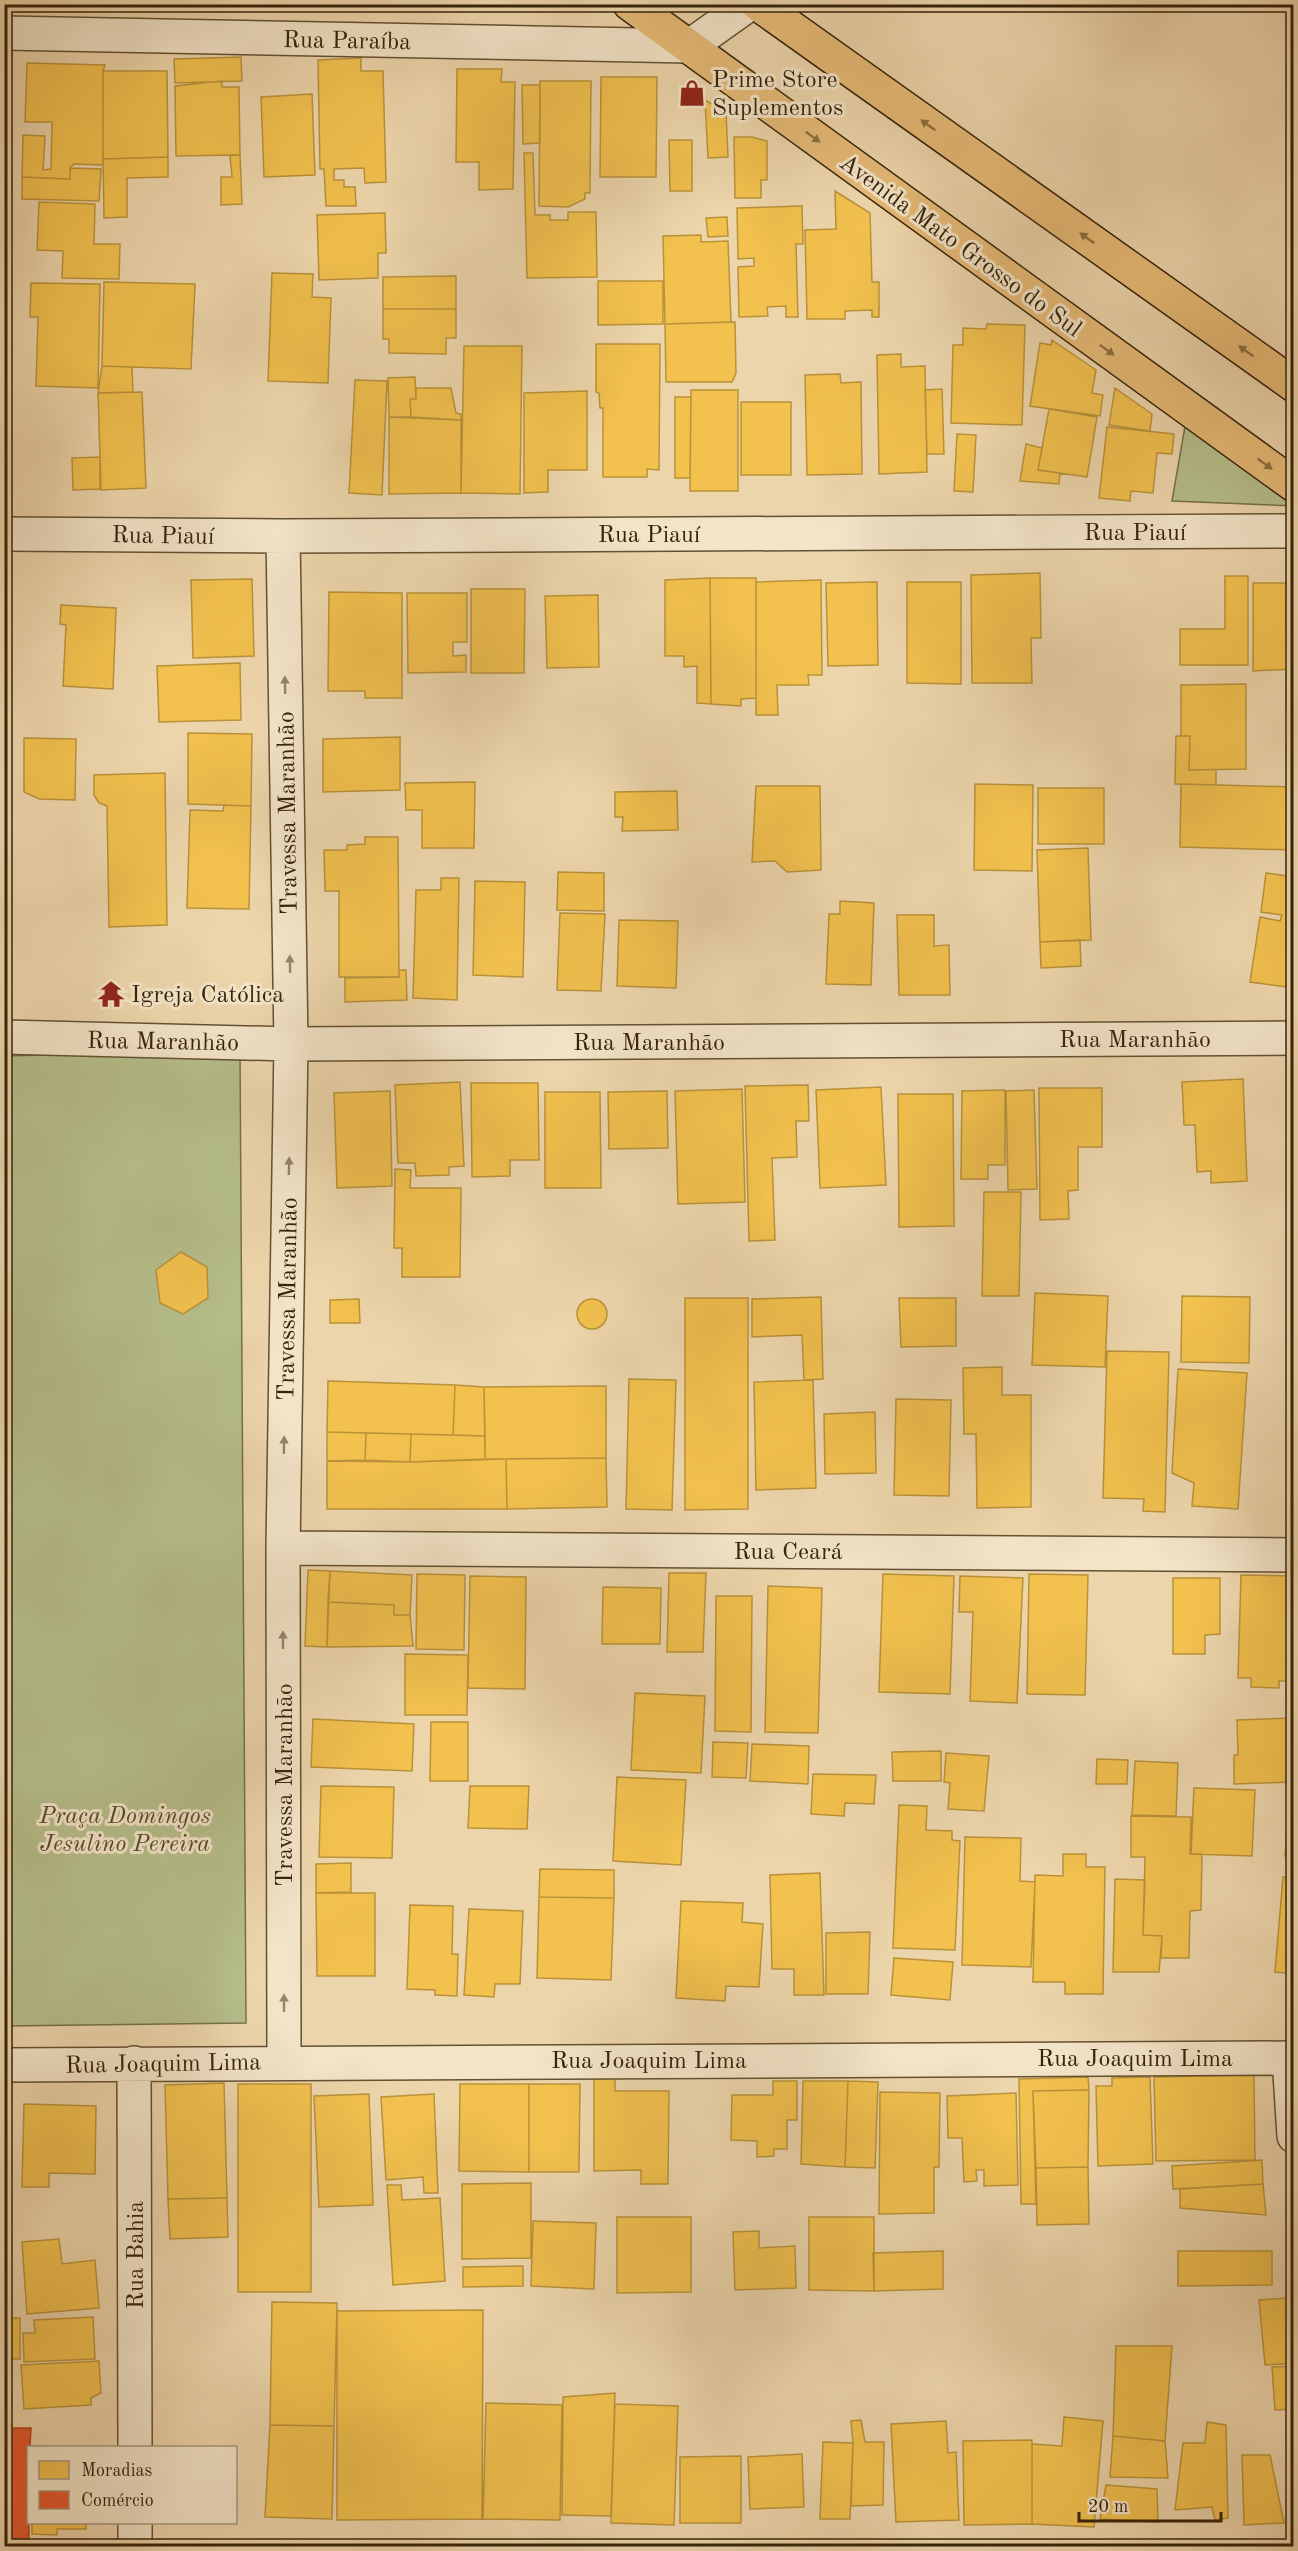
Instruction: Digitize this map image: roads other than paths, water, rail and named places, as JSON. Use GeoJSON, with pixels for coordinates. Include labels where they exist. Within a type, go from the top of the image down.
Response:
{"type":"FeatureCollection","features":[{"type":"Feature","properties":{"kind":"main road","name":"Avenida Mato Grosso do Sul"},"geometry":{"type":"LineString","coordinates":[[630,4],[1293,484]]}},
{"type":"Feature","properties":{"kind":"main road"},"geometry":{"type":"LineString","coordinates":[[758,4],[1293,385]]}},
{"type":"Feature","properties":{"kind":"street"},"geometry":{"type":"LineString","coordinates":[[690,46],[749,4]]}},
{"type":"Feature","properties":{"kind":"street","name":"Rua Paraíba"},"geometry":{"type":"LineString","coordinates":[[4,33],[690,46]]}},
{"type":"Feature","properties":{"kind":"street","name":"Rua Piauí"},"geometry":{"type":"LineString","coordinates":[[4,534],[283,536],[1293,531]]}},
{"type":"Feature","properties":{"kind":"street","name":"Travessa Maranhão"},"geometry":{"type":"LineString","coordinates":[[283,536],[291,1044],[283,1548],[284,2062]]}},
{"type":"Feature","properties":{"kind":"street","name":"Rua Maranhão"},"geometry":{"type":"LineString","coordinates":[[4,1037],[291,1044],[1293,1038]]}},
{"type":"Feature","properties":{"kind":"street","name":"Rua Ceará"},"geometry":{"type":"LineString","coordinates":[[283,1548],[1293,1555]]}},
{"type":"Feature","properties":{"kind":"street"},"geometry":{"type":"LineString","coordinates":[[1291,2058],[1293,2136]]}},
{"type":"Feature","properties":{"kind":"street","name":"Rua Joaquim Lima"},"geometry":{"type":"LineString","coordinates":[[4,2065],[1291,2058]]}},
{"type":"Feature","properties":{"kind":"street","name":"Rua Bahia"},"geometry":{"type":"LineString","coordinates":[[134,2063],[135,2446]]}},
{"type":"Feature","properties":{"kind":"street"},"geometry":{"type":"LineString","coordinates":[[135,2524],[135,2547]]}},
{"type":"Feature","properties":{"kind":"place","name":"Prime Store Suplementos"},"geometry":{"type":"Point","coordinates":[692,93]}},
{"type":"Feature","properties":{"kind":"place","name":"Igreja Católica"},"geometry":{"type":"Point","coordinates":[111,994]}},
{"type":"Feature","properties":{"kind":"park label","name":"Praça Domingos Jesulino Pereira"},"geometry":{"type":"Point","coordinates":[125,1829]}}]}
